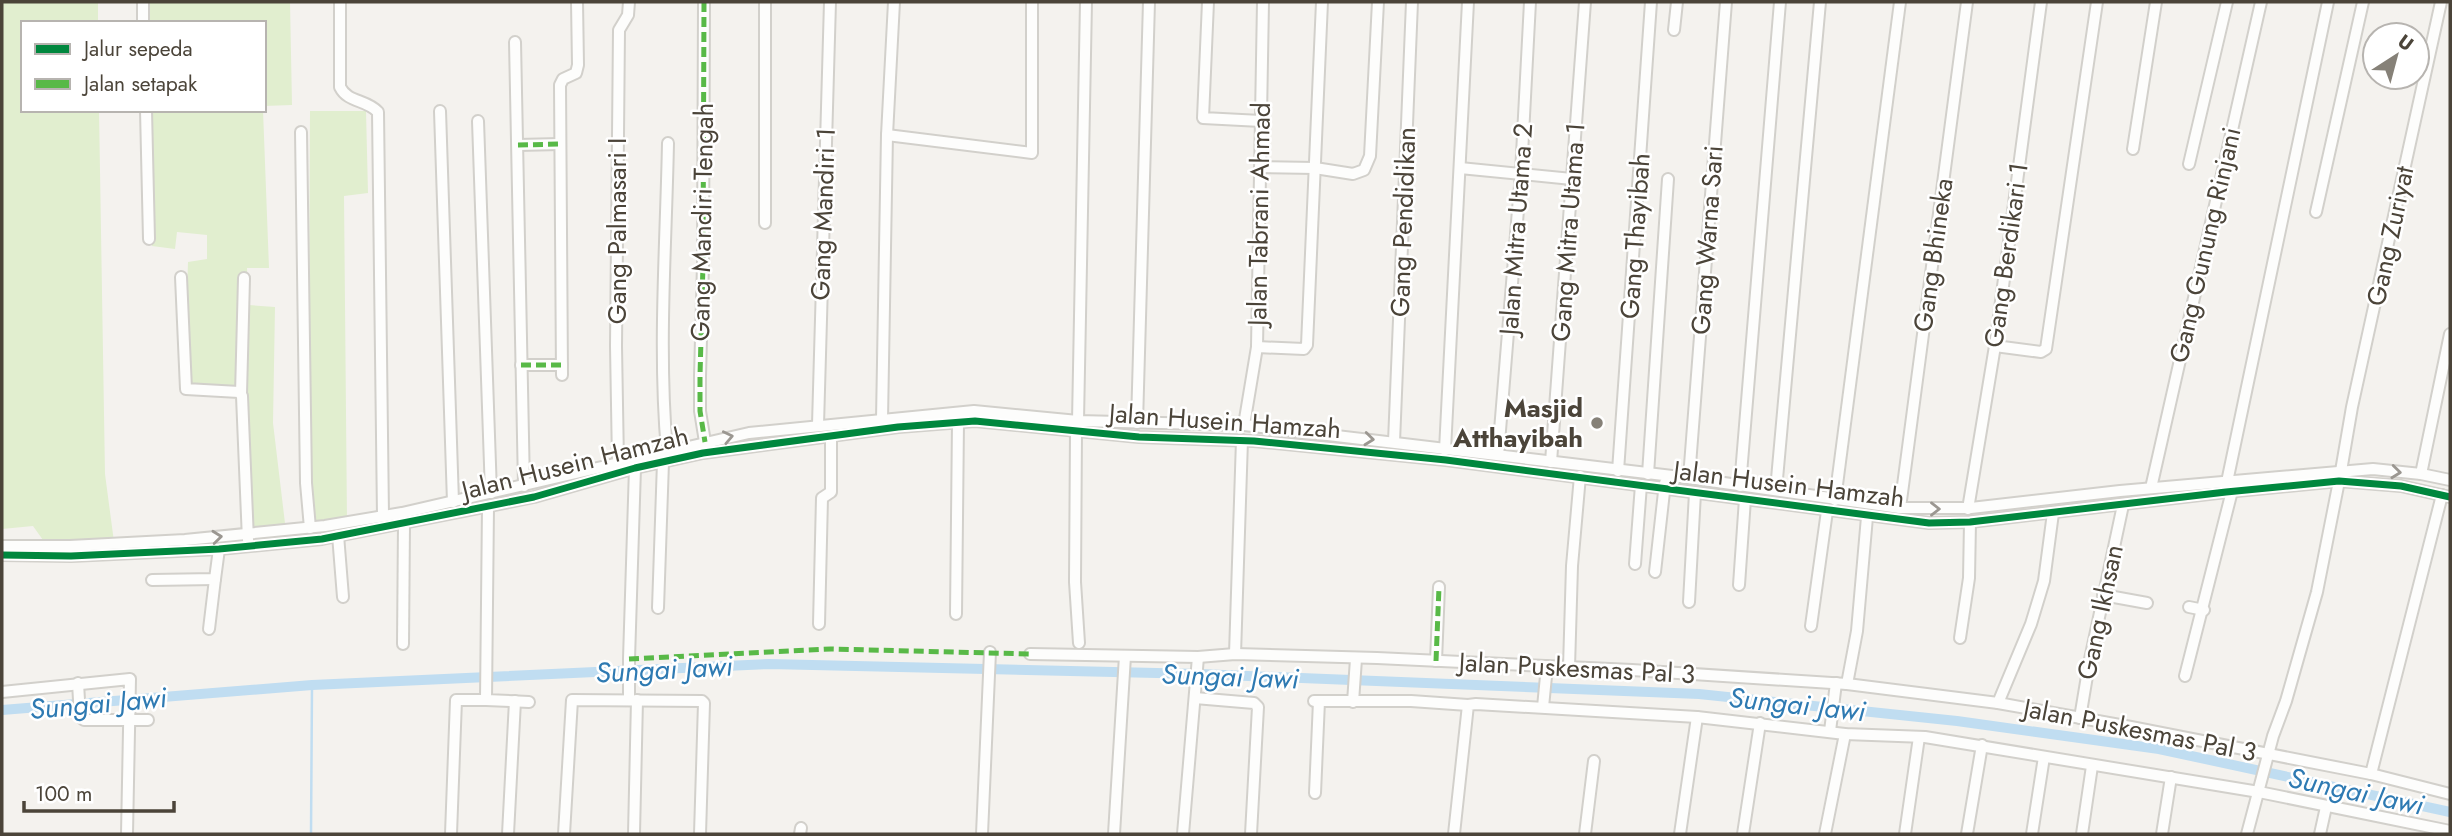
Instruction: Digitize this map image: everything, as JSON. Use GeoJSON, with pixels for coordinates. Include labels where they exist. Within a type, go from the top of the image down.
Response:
{"type":"FeatureCollection","features":[{"type":"Feature","properties":{"kind":"street"},"geometry":{"type":"LineString","coordinates":[[143,2],[143,21]]}},
{"type":"Feature","properties":{"kind":"street"},"geometry":{"type":"LineString","coordinates":[[340,2],[340,87],[348,97],[366,102],[378,112],[383,516]]}},
{"type":"Feature","properties":{"kind":"street"},"geometry":{"type":"LineString","coordinates":[[521,365],[562,370],[559,85],[563,79],[576,73],[578,65],[577,2]]}},
{"type":"Feature","properties":{"kind":"street","name":"Gang Palmasari I"},"geometry":{"type":"LineString","coordinates":[[618,463],[619,30],[628,15],[629,2]]}},
{"type":"Feature","properties":{"kind":"street","name":"Gang Mandiri Tengah"},"geometry":{"type":"LineString","coordinates":[[704,2],[704,264],[700,411],[705,442]]}},
{"type":"Feature","properties":{"kind":"street"},"geometry":{"type":"LineString","coordinates":[[765,2],[765,223]]}},
{"type":"Feature","properties":{"kind":"street","name":"Gang Mandiri 1"},"geometry":{"type":"LineString","coordinates":[[818,425],[830,2]]}},
{"type":"Feature","properties":{"kind":"street"},"geometry":{"type":"LineString","coordinates":[[882,419],[887,135],[894,2]]}},
{"type":"Feature","properties":{"kind":"street"},"geometry":{"type":"LineString","coordinates":[[887,135],[1032,153],[1032,2]]}},
{"type":"Feature","properties":{"kind":"street"},"geometry":{"type":"LineString","coordinates":[[1079,643],[1075,582],[1086,2]]}},
{"type":"Feature","properties":{"kind":"street"},"geometry":{"type":"LineString","coordinates":[[1137,423],[1149,2]]}},
{"type":"Feature","properties":{"kind":"street"},"geometry":{"type":"LineString","coordinates":[[1208,2],[1203,118],[1261,121]]}},
{"type":"Feature","properties":{"kind":"street","name":"Jalan Tabrani Ahmad"},"geometry":{"type":"LineString","coordinates":[[1244,425],[1256,347],[1263,2]]}},
{"type":"Feature","properties":{"kind":"street"},"geometry":{"type":"LineString","coordinates":[[1256,347],[1304,349],[1307,345],[1322,2]]}},
{"type":"Feature","properties":{"kind":"street"},"geometry":{"type":"LineString","coordinates":[[1260,167],[1315,168],[1357,173],[1364,170],[1368,164],[1378,2]]}},
{"type":"Feature","properties":{"kind":"street","name":"Gang Pendidikan"},"geometry":{"type":"LineString","coordinates":[[1394,442],[1412,2]]}},
{"type":"Feature","properties":{"kind":"street"},"geometry":{"type":"LineString","coordinates":[[1445,450],[1468,2]]}},
{"type":"Feature","properties":{"kind":"street","name":"Jalan Mitra Utama 2"},"geometry":{"type":"LineString","coordinates":[[1498,455],[1521,173],[1530,2]]}},
{"type":"Feature","properties":{"kind":"street","name":"Gang Mitra Utama 1"},"geometry":{"type":"LineString","coordinates":[[1551,462],[1585,2]]}},
{"type":"Feature","properties":{"kind":"street","name":"Gang Thayibah"},"geometry":{"type":"LineString","coordinates":[[1618,471],[1651,2]]}},
{"type":"Feature","properties":{"kind":"street"},"geometry":{"type":"LineString","coordinates":[[1674,30],[1677,2]]}},
{"type":"Feature","properties":{"kind":"street","name":"Gang Warna Sari"},"geometry":{"type":"LineString","coordinates":[[1689,478],[1726,2]]}},
{"type":"Feature","properties":{"kind":"street"},"geometry":{"type":"LineString","coordinates":[[1740,486],[1780,2]]}},
{"type":"Feature","properties":{"kind":"street"},"geometry":{"type":"LineString","coordinates":[[1776,490],[1820,2]]}},
{"type":"Feature","properties":{"kind":"street"},"geometry":{"type":"LineString","coordinates":[[1835,499],[1900,2]]}},
{"type":"Feature","properties":{"kind":"street","name":"Gang Bhineka"},"geometry":{"type":"LineString","coordinates":[[1900,508],[1967,2]]}},
{"type":"Feature","properties":{"kind":"street","name":"Gang Berdikari 1"},"geometry":{"type":"LineString","coordinates":[[1968,509],[1995,346],[2041,2]]}},
{"type":"Feature","properties":{"kind":"street"},"geometry":{"type":"LineString","coordinates":[[1995,346],[2041,352],[2046,349],[2097,2]]}},
{"type":"Feature","properties":{"kind":"street"},"geometry":{"type":"LineString","coordinates":[[2133,149],[2156,2]]}},
{"type":"Feature","properties":{"kind":"street"},"geometry":{"type":"LineString","coordinates":[[2189,164],[2227,2]]}},
{"type":"Feature","properties":{"kind":"street","name":"Gang Gunung Rinjani"},"geometry":{"type":"LineString","coordinates":[[2151,488],[2260,2]]}},
{"type":"Feature","properties":{"kind":"street"},"geometry":{"type":"LineString","coordinates":[[2185,676],[2204,610],[2328,2]]}},
{"type":"Feature","properties":{"kind":"street"},"geometry":{"type":"LineString","coordinates":[[2316,212],[2363,2]]}},
{"type":"Feature","properties":{"kind":"street","name":"Gang Zuriyat"},"geometry":{"type":"LineString","coordinates":[[2247,834],[2317,592],[2352,407],[2441,2]]}},
{"type":"Feature","properties":{"kind":"street"},"geometry":{"type":"LineString","coordinates":[[515,42],[524,486]]}},
{"type":"Feature","properties":{"kind":"street"},"geometry":{"type":"LineString","coordinates":[[440,111],[453,502]]}},
{"type":"Feature","properties":{"kind":"street"},"geometry":{"type":"LineString","coordinates":[[146,112],[149,239]]}},
{"type":"Feature","properties":{"kind":"street"},"geometry":{"type":"LineString","coordinates":[[478,121],[491,493]]}},
{"type":"Feature","properties":{"kind":"street"},"geometry":{"type":"LineString","coordinates":[[301,132],[306,483],[310,528]]}},
{"type":"Feature","properties":{"kind":"street"},"geometry":{"type":"LineString","coordinates":[[658,608],[665,456],[662,319],[668,143]]}},
{"type":"Feature","properties":{"kind":"street"},"geometry":{"type":"LineString","coordinates":[[518,145],[560,144]]}},
{"type":"Feature","properties":{"kind":"street"},"geometry":{"type":"LineString","coordinates":[[1460,168],[1572,178]]}},
{"type":"Feature","properties":{"kind":"street"},"geometry":{"type":"LineString","coordinates":[[1648,474],[1668,179]]}},
{"type":"Feature","properties":{"kind":"street"},"geometry":{"type":"LineString","coordinates":[[181,277],[186,389],[241,394]]}},
{"type":"Feature","properties":{"kind":"street"},"geometry":{"type":"LineString","coordinates":[[244,278],[241,394],[248,540]]}},
{"type":"Feature","properties":{"kind":"street"},"geometry":{"type":"LineString","coordinates":[[2421,474],[2450,334]]}},
{"type":"Feature","properties":{"kind":"street","name":"Jalan Husein Hamzah"},"geometry":{"type":"LineString","coordinates":[[2,555],[71,556],[219,549],[248,540],[383,516],[537,484],[618,463],[831,438],[882,419],[974,411],[1139,437],[1242,440],[1422,452],[1664,489],[1929,523],[1970,522],[2123,505],[2230,486]]}},
{"type":"Feature","properties":{"kind":"street","name":"Jalan Husein Hamzah"},"geometry":{"type":"LineString","coordinates":[[2,545],[97,545],[338,535],[540,496],[635,468],[705,442],[749,433],[818,425],[863,427],[975,421],[1077,426],[1137,423],[1244,425],[1394,442],[1422,452],[1445,450],[1498,455],[1689,478],[1900,508],[1968,509],[2151,488],[2230,486],[2340,476],[2373,469],[2450,480]]}},
{"type":"Feature","properties":{"kind":"street"},"geometry":{"type":"LineString","coordinates":[[956,614],[958,422]]}},
{"type":"Feature","properties":{"kind":"street"},"geometry":{"type":"LineString","coordinates":[[820,624],[822,498],[831,492],[831,438]]}},
{"type":"Feature","properties":{"kind":"street"},"geometry":{"type":"LineString","coordinates":[[1235,654],[1242,440]]}},
{"type":"Feature","properties":{"kind":"street"},"geometry":{"type":"LineString","coordinates":[[634,834],[633,700],[629,685],[629,665],[635,468]]}},
{"type":"Feature","properties":{"kind":"street"},"geometry":{"type":"LineString","coordinates":[[1570,667],[1572,566],[1580,476]]}},
{"type":"Feature","properties":{"kind":"street","name":"Jalan Husein Hamzah"},"geometry":{"type":"LineString","coordinates":[[2340,476],[2446,496]]}},
{"type":"Feature","properties":{"kind":"street"},"geometry":{"type":"LineString","coordinates":[[1655,572],[1665,477]]}},
{"type":"Feature","properties":{"kind":"street"},"geometry":{"type":"LineString","coordinates":[[537,484],[540,496]]}},
{"type":"Feature","properties":{"kind":"street"},"geometry":{"type":"LineString","coordinates":[[1635,564],[1641,485]]}},
{"type":"Feature","properties":{"kind":"street"},"geometry":{"type":"LineString","coordinates":[[1689,602],[1695,493]]}},
{"type":"Feature","properties":{"kind":"street"},"geometry":{"type":"LineString","coordinates":[[2371,774],[2446,496]]}},
{"type":"Feature","properties":{"kind":"street"},"geometry":{"type":"LineString","coordinates":[[1739,585],[1745,499]]}},
{"type":"Feature","properties":{"kind":"street","name":"Gang Ikhsan"},"geometry":{"type":"LineString","coordinates":[[2080,719],[2123,505]]}},
{"type":"Feature","properties":{"kind":"street"},"geometry":{"type":"LineString","coordinates":[[486,695],[488,507]]}},
{"type":"Feature","properties":{"kind":"street"},"geometry":{"type":"LineString","coordinates":[[1811,626],[1827,511]]}},
{"type":"Feature","properties":{"kind":"street"},"geometry":{"type":"LineString","coordinates":[[1998,703],[2031,624],[2044,581],[2053,513]]}},
{"type":"Feature","properties":{"kind":"street"},"geometry":{"type":"LineString","coordinates":[[1830,728],[1857,631],[1867,517]]}},
{"type":"Feature","properties":{"kind":"street"},"geometry":{"type":"LineString","coordinates":[[1961,638],[1969,578],[1970,522]]}},
{"type":"Feature","properties":{"kind":"street"},"geometry":{"type":"LineString","coordinates":[[403,644],[404,523]]}},
{"type":"Feature","properties":{"kind":"street"},"geometry":{"type":"LineString","coordinates":[[338,535],[343,597]]}},
{"type":"Feature","properties":{"kind":"street"},"geometry":{"type":"LineString","coordinates":[[209,629],[219,549]]}},
{"type":"Feature","properties":{"kind":"street"},"geometry":{"type":"LineString","coordinates":[[152,580],[215,579]]}},
{"type":"Feature","properties":{"kind":"street"},"geometry":{"type":"LineString","coordinates":[[1436,661],[1439,587]]}},
{"type":"Feature","properties":{"kind":"street"},"geometry":{"type":"LineString","coordinates":[[2103,595],[2147,603]]}},
{"type":"Feature","properties":{"kind":"street"},"geometry":{"type":"LineString","coordinates":[[2189,607],[2204,610]]}},
{"type":"Feature","properties":{"kind":"street","name":"Jalan Puskesmas Pal 3"},"geometry":{"type":"LineString","coordinates":[[1030,654],[1125,660],[1197,661],[1235,654],[1436,661],[1547,670],[1570,667],[1840,687],[1998,703],[2371,774],[2450,794]]}},
{"type":"Feature","properties":{"kind":"street"},"geometry":{"type":"LineString","coordinates":[[982,834],[990,657]]}},
{"type":"Feature","properties":{"kind":"street"},"geometry":{"type":"LineString","coordinates":[[1353,698],[1356,659]]}},
{"type":"Feature","properties":{"kind":"street"},"geometry":{"type":"LineString","coordinates":[[1114,834],[1125,660]]}},
{"type":"Feature","properties":{"kind":"street"},"geometry":{"type":"LineString","coordinates":[[1183,834],[1197,661]]}},
{"type":"Feature","properties":{"kind":"street"},"geometry":{"type":"LineString","coordinates":[[1544,704],[1547,670]]}},
{"type":"Feature","properties":{"kind":"street"},"geometry":{"type":"LineString","coordinates":[[2,692],[130,682],[127,834]]}},
{"type":"Feature","properties":{"kind":"street"},"geometry":{"type":"LineString","coordinates":[[78,687],[80,717],[84,720],[148,720]]}},
{"type":"Feature","properties":{"kind":"street"},"geometry":{"type":"LineString","coordinates":[[451,834],[456,700],[486,695],[530,702]]}},
{"type":"Feature","properties":{"kind":"street"},"geometry":{"type":"LineString","coordinates":[[1195,695],[1254,703],[1258,707],[1251,834]]}},
{"type":"Feature","properties":{"kind":"street"},"geometry":{"type":"LineString","coordinates":[[1315,793],[1317,701],[1353,698],[1468,705],[1544,704],[1830,728],[1845,734],[1919,737],[1982,745],[2092,766],[2171,776],[2259,792],[2450,831]]}},
{"type":"Feature","properties":{"kind":"street"},"geometry":{"type":"LineString","coordinates":[[564,834],[572,700],[704,703],[700,834]]}},
{"type":"Feature","properties":{"kind":"street"},"geometry":{"type":"LineString","coordinates":[[508,834],[515,701]]}},
{"type":"Feature","properties":{"kind":"street"},"geometry":{"type":"LineString","coordinates":[[1454,834],[1468,705]]}},
{"type":"Feature","properties":{"kind":"street"},"geometry":{"type":"LineString","coordinates":[[1680,834],[1697,717]]}},
{"type":"Feature","properties":{"kind":"street"},"geometry":{"type":"LineString","coordinates":[[1743,834],[1760,723]]}},
{"type":"Feature","properties":{"kind":"street"},"geometry":{"type":"LineString","coordinates":[[1825,834],[1845,734]]}},
{"type":"Feature","properties":{"kind":"street"},"geometry":{"type":"LineString","coordinates":[[1905,834],[1919,737]]}},
{"type":"Feature","properties":{"kind":"street"},"geometry":{"type":"LineString","coordinates":[[1967,834],[1982,745]]}},
{"type":"Feature","properties":{"kind":"street"},"geometry":{"type":"LineString","coordinates":[[2032,834],[2044,757]]}},
{"type":"Feature","properties":{"kind":"street"},"geometry":{"type":"LineString","coordinates":[[1585,834],[1594,761]]}},
{"type":"Feature","properties":{"kind":"street"},"geometry":{"type":"LineString","coordinates":[[2082,834],[2092,766]]}},
{"type":"Feature","properties":{"kind":"street"},"geometry":{"type":"LineString","coordinates":[[2162,834],[2171,776]]}},
{"type":"Feature","properties":{"kind":"street"},"geometry":{"type":"LineString","coordinates":[[2320,834],[2326,807]]}},
{"type":"Feature","properties":{"kind":"green space"},"geometry":{"type":"Polygon","coordinates":[[[2,2],[98,2],[98,21],[21,21],[21,112],[99,112],[105,474],[114,542],[43,540],[33,526],[2,529],[2,2]]]}},
{"type":"Feature","properties":{"kind":"green space"},"geometry":{"type":"Polygon","coordinates":[[[146,2],[290,2],[292,105],[266,106],[266,21],[147,21],[146,2]]]}},
{"type":"Feature","properties":{"kind":"green space"},"geometry":{"type":"Polygon","coordinates":[[[310,111],[366,111],[368,193],[344,196],[347,521],[308,527],[310,111]]]}},
{"type":"Feature","properties":{"kind":"green space"},"geometry":{"type":"Polygon","coordinates":[[[149,112],[263,112],[269,268],[247,268],[248,305],[275,307],[273,423],[287,540],[249,544],[243,391],[184,385],[188,262],[207,259],[207,235],[177,232],[175,249],[152,246],[149,112]]]}},
{"type":"Feature","properties":{"kind":"waterway","name":"Sungai Jawi"},"geometry":{"type":"LineString","coordinates":[[2,710],[312,685],[769,664],[1200,674],[1699,694],[1957,721],[2159,749],[2450,812]]}},
{"type":"Feature","properties":{"kind":"waterway"},"geometry":{"type":"LineString","coordinates":[[311,834],[312,685]]}},
{"type":"Feature","properties":{"kind":"marked path"},"geometry":{"type":"LineString","coordinates":[[704,2],[700,411],[705,442]]}},
{"type":"Feature","properties":{"kind":"marked path"},"geometry":{"type":"LineString","coordinates":[[518,145],[560,144]]}},
{"type":"Feature","properties":{"kind":"marked path"},"geometry":{"type":"LineString","coordinates":[[521,365],[562,365]]}},
{"type":"Feature","properties":{"kind":"marked path"},"geometry":{"type":"LineString","coordinates":[[1436,661],[1439,587]]}},
{"type":"Feature","properties":{"kind":"marked path"},"geometry":{"type":"LineString","coordinates":[[629,659],[831,649],[1030,654]]}},
{"type":"Feature","properties":{"kind":"cycle path"},"geometry":{"type":"LineString","coordinates":[[2,555],[71,556],[219,549],[322,539],[534,497],[635,468],[703,453],[898,427],[975,421],[1139,437],[1254,441],[1446,460],[1929,523],[1970,522],[2339,481],[2401,486],[2450,497]]}},
{"type":"Feature","properties":{"kind":"place","name":"Masjid Atthayibah"},"geometry":{"type":"Point","coordinates":[1597,423]}}]}
